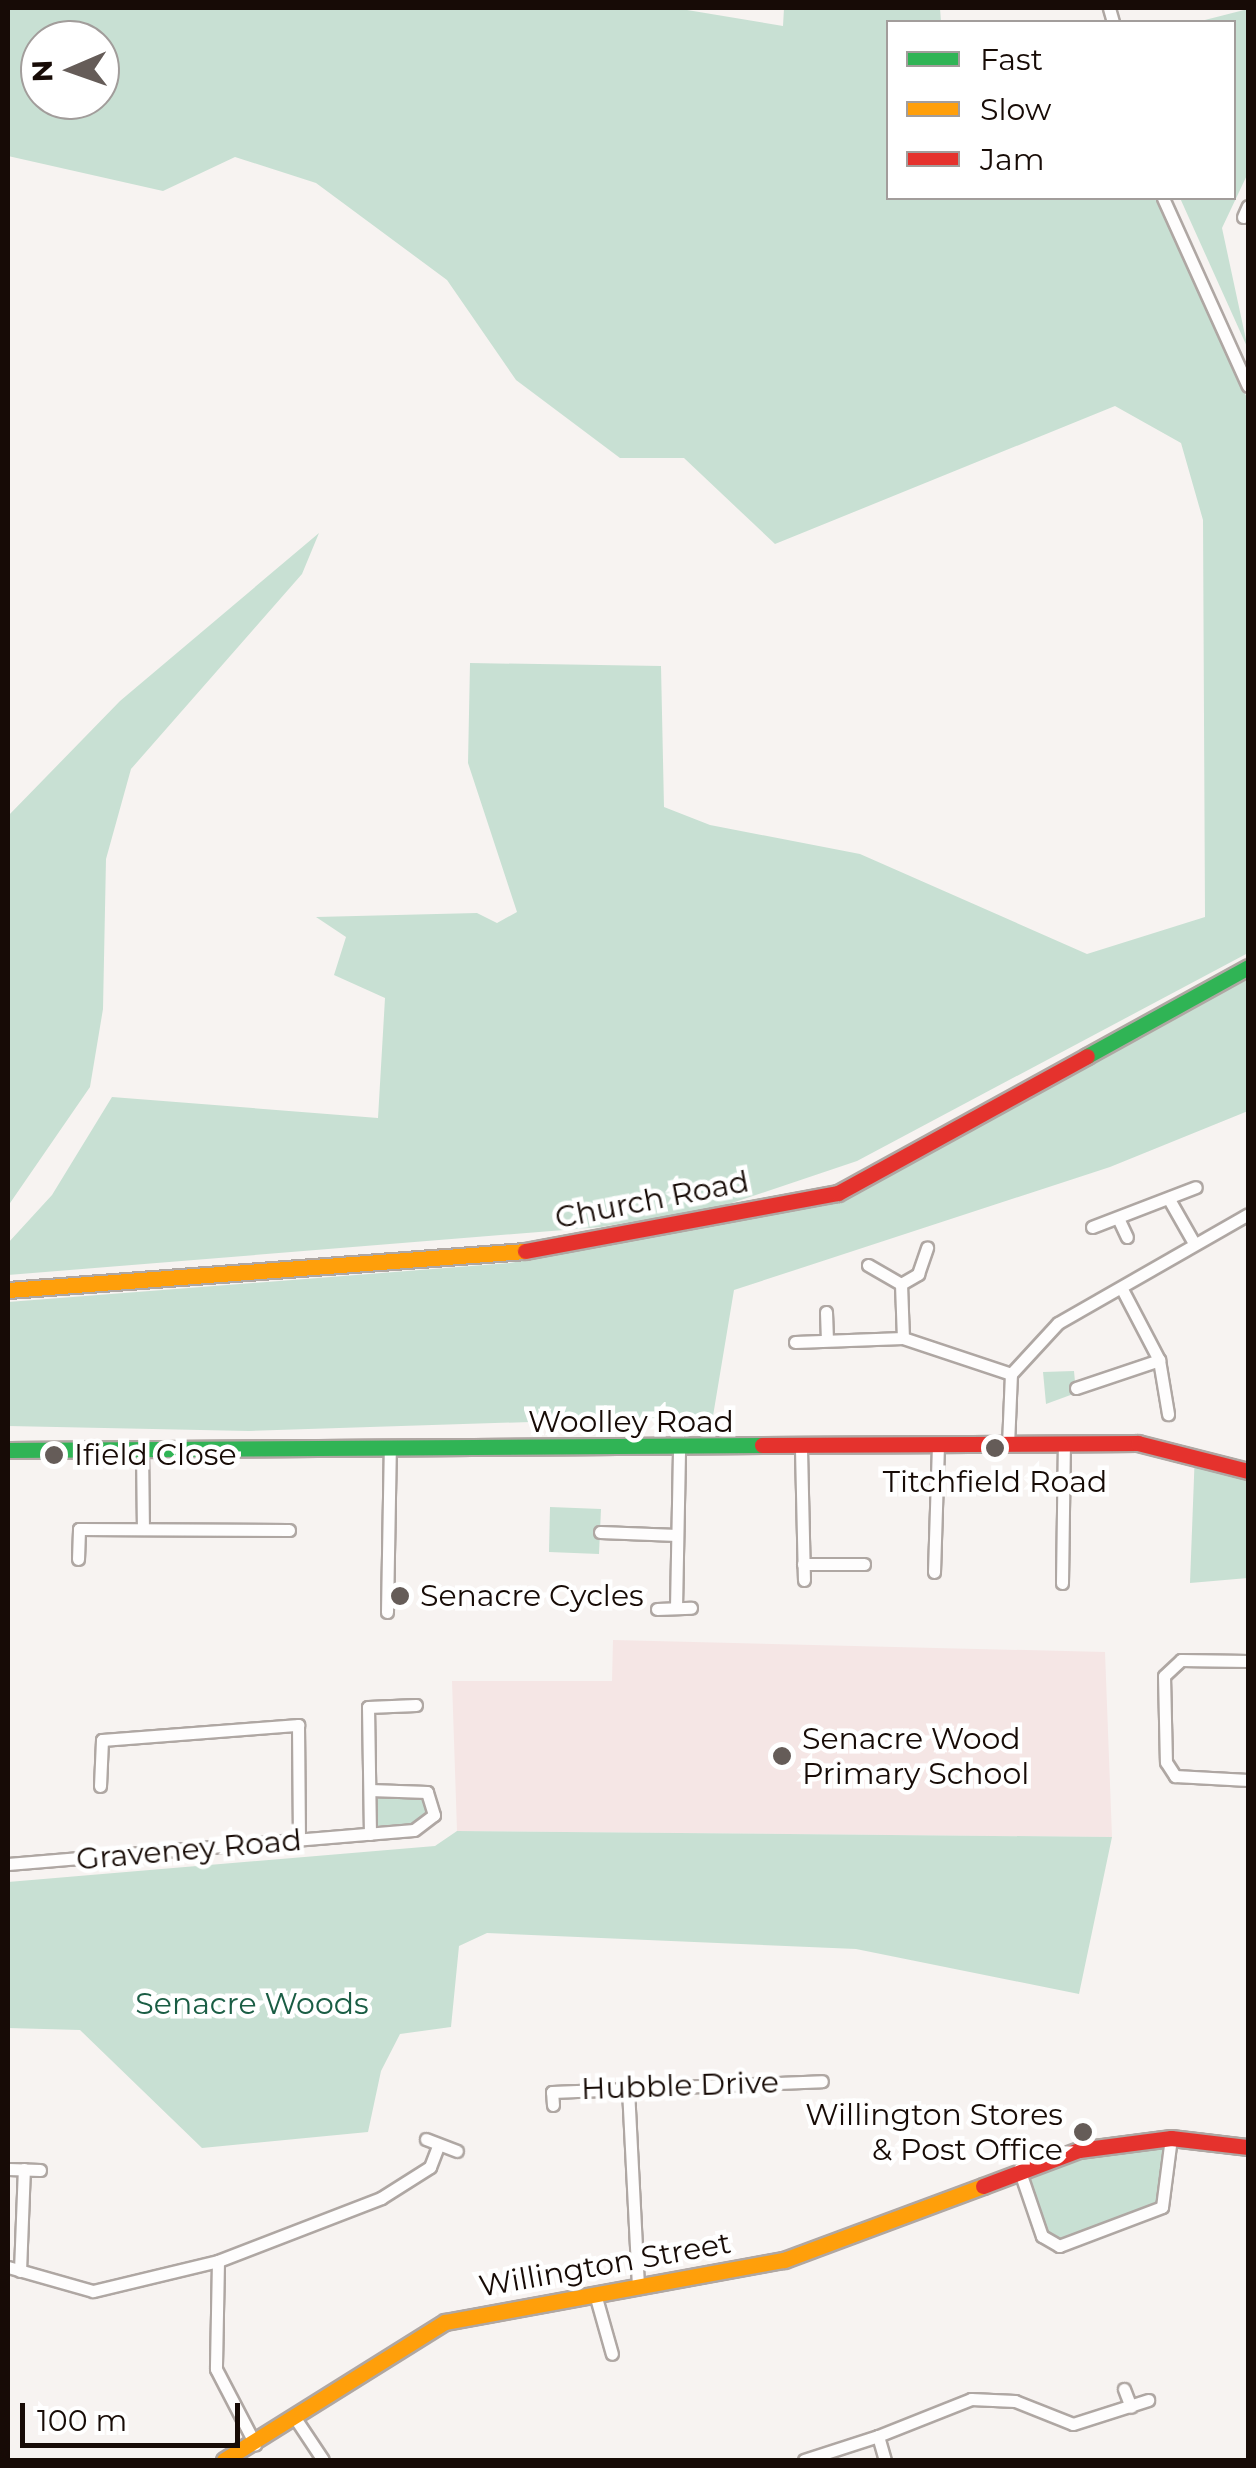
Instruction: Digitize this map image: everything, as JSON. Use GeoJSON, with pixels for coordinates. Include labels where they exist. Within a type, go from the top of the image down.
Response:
{"type":"FeatureCollection","features":[{"type":"Feature","properties":{"kind":"street"},"geometry":{"type":"LineString","coordinates":[[1164,200],[1248,386]]}},
{"type":"Feature","properties":{"kind":"street","name":"Church Road"},"geometry":{"type":"LineString","coordinates":[[8,1290],[416,1264],[586,1243],[838,1193],[1248,967]]}},
{"type":"Feature","properties":{"kind":"street"},"geometry":{"type":"LineString","coordinates":[[1092,1227],[1170,1201],[1196,1186]]}},
{"type":"Feature","properties":{"kind":"street"},"geometry":{"type":"LineString","coordinates":[[1170,1201],[1194,1243]]}},
{"type":"Feature","properties":{"kind":"street"},"geometry":{"type":"LineString","coordinates":[[1008,1444],[1011,1374],[1058,1323],[1123,1291],[1194,1243],[1248,1214]]}},
{"type":"Feature","properties":{"kind":"street"},"geometry":{"type":"LineString","coordinates":[[1118,1218],[1128,1236]]}},
{"type":"Feature","properties":{"kind":"street"},"geometry":{"type":"LineString","coordinates":[[902,1284],[918,1274],[927,1248]]}},
{"type":"Feature","properties":{"kind":"street"},"geometry":{"type":"LineString","coordinates":[[868,1265],[902,1284]]}},
{"type":"Feature","properties":{"kind":"street"},"geometry":{"type":"LineString","coordinates":[[902,1284],[903,1338]]}},
{"type":"Feature","properties":{"kind":"street"},"geometry":{"type":"LineString","coordinates":[[1123,1291],[1159,1360],[1168,1414]]}},
{"type":"Feature","properties":{"kind":"street"},"geometry":{"type":"LineString","coordinates":[[826,1312],[827,1340]]}},
{"type":"Feature","properties":{"kind":"street"},"geometry":{"type":"LineString","coordinates":[[795,1342],[903,1338],[1011,1374]]}},
{"type":"Feature","properties":{"kind":"street"},"geometry":{"type":"LineString","coordinates":[[1076,1388],[1159,1360]]}},
{"type":"Feature","properties":{"kind":"street","name":"Woolley Road"},"geometry":{"type":"LineString","coordinates":[[8,1450],[801,1449],[1164,1444],[1248,1471]]}},
{"type":"Feature","properties":{"kind":"street"},"geometry":{"type":"LineString","coordinates":[[1062,1583],[1064,1445]]}},
{"type":"Feature","properties":{"kind":"street"},"geometry":{"type":"LineString","coordinates":[[387,1612],[390,1447]]}},
{"type":"Feature","properties":{"kind":"street"},"geometry":{"type":"LineString","coordinates":[[934,1572],[938,1447]]}},
{"type":"Feature","properties":{"kind":"street"},"geometry":{"type":"LineString","coordinates":[[142,1449],[143,1528]]}},
{"type":"Feature","properties":{"kind":"street"},"geometry":{"type":"LineString","coordinates":[[676,1608],[679,1449]]}},
{"type":"Feature","properties":{"kind":"street"},"geometry":{"type":"LineString","coordinates":[[801,1449],[804,1580]]}},
{"type":"Feature","properties":{"kind":"street"},"geometry":{"type":"LineString","coordinates":[[78,1559],[79,1529],[288,1530]]}},
{"type":"Feature","properties":{"kind":"street"},"geometry":{"type":"LineString","coordinates":[[600,1532],[677,1535]]}},
{"type":"Feature","properties":{"kind":"street"},"geometry":{"type":"LineString","coordinates":[[803,1564],[864,1564]]}},
{"type":"Feature","properties":{"kind":"street"},"geometry":{"type":"LineString","coordinates":[[657,1609],[691,1608]]}},
{"type":"Feature","properties":{"kind":"street"},"geometry":{"type":"LineString","coordinates":[[1248,1661],[1182,1660],[1164,1676],[1166,1762],[1175,1776],[1248,1780]]}},
{"type":"Feature","properties":{"kind":"street"},"geometry":{"type":"LineString","coordinates":[[370,1834],[368,1707],[416,1704]]}},
{"type":"Feature","properties":{"kind":"street"},"geometry":{"type":"LineString","coordinates":[[100,1786],[102,1740],[298,1725],[299,1840]]}},
{"type":"Feature","properties":{"kind":"street","name":"Graveney Road"},"geometry":{"type":"LineString","coordinates":[[8,1864],[370,1834],[428,1826],[434,1815],[427,1792],[370,1790]]}},
{"type":"Feature","properties":{"kind":"street","name":"Hubble Drive"},"geometry":{"type":"LineString","coordinates":[[552,2106],[552,2092],[822,2081]]}},
{"type":"Feature","properties":{"kind":"street"},"geometry":{"type":"LineString","coordinates":[[628,2088],[638,2288]]}},
{"type":"Feature","properties":{"kind":"street"},"geometry":{"type":"LineString","coordinates":[[1020,2169],[1042,2236],[1060,2246],[1162,2207],[1171,2138]]}},
{"type":"Feature","properties":{"kind":"street","name":"Willington Street"},"geometry":{"type":"LineString","coordinates":[[224,2460],[295,2418],[382,2353],[445,2322],[784,2260],[1020,2169],[1171,2138],[1248,2148]]}},
{"type":"Feature","properties":{"kind":"street"},"geometry":{"type":"LineString","coordinates":[[24,2170],[14,2269],[93,2291],[218,2260],[380,2198],[430,2167],[432,2143],[456,2151]]}},
{"type":"Feature","properties":{"kind":"street"},"geometry":{"type":"LineString","coordinates":[[8,2169],[40,2170]]}},
{"type":"Feature","properties":{"kind":"street"},"geometry":{"type":"LineString","coordinates":[[218,2260],[216,2370],[256,2444]]}},
{"type":"Feature","properties":{"kind":"street"},"geometry":{"type":"LineString","coordinates":[[594,2294],[612,2354]]}},
{"type":"Feature","properties":{"kind":"street"},"geometry":{"type":"LineString","coordinates":[[1124,2389],[1130,2407]]}},
{"type":"Feature","properties":{"kind":"street"},"geometry":{"type":"LineString","coordinates":[[804,2460],[878,2436],[971,2398],[1015,2401],[1074,2424],[1148,2400]]}},
{"type":"Feature","properties":{"kind":"street"},"geometry":{"type":"LineString","coordinates":[[295,2418],[322,2460]]}},
{"type":"Feature","properties":{"kind":"street"},"geometry":{"type":"LineString","coordinates":[[878,2436],[885,2460]]}},
{"type":"Feature","properties":{"kind":"shaded area","name":"Senacre Wood Primary School"},"geometry":{"type":"Polygon","coordinates":[[[613,1640],[1105,1652],[1112,1837],[457,1831],[452,1681],[612,1681],[613,1640]]]}},
{"type":"Feature","properties":{"kind":"green space"},"geometry":{"type":"Polygon","coordinates":[[[8,8],[675,8],[783,26],[784,8],[940,8],[941,20],[886,20],[886,200],[1157,200],[1247,398],[1248,953],[857,1161],[720,1207],[601,1227],[8,1275],[8,1243],[52,1195],[112,1097],[378,1118],[385,998],[334,975],[346,937],[316,917],[477,913],[497,923],[517,912],[468,763],[470,663],[661,666],[664,807],[710,825],[860,854],[1087,954],[1205,917],[1203,520],[1181,443],[1115,406],[775,544],[684,458],[620,458],[516,380],[447,280],[316,183],[235,157],[163,191],[8,156],[8,8]]]}},
{"type":"Feature","properties":{"kind":"green space"},"geometry":{"type":"Polygon","coordinates":[[[1248,9],[1248,173],[1236,198],[1236,20],[1205,20],[1248,9]]]}},
{"type":"Feature","properties":{"kind":"green space"},"geometry":{"type":"Polygon","coordinates":[[[1181,200],[1235,200],[1222,228],[1248,349],[1181,200]]]}},
{"type":"Feature","properties":{"kind":"green space"},"geometry":{"type":"Polygon","coordinates":[[[319,533],[302,574],[131,769],[106,859],[103,1009],[90,1087],[8,1206],[8,816],[120,701],[319,533]]]}},
{"type":"Feature","properties":{"kind":"green space"},"geometry":{"type":"Polygon","coordinates":[[[1248,977],[1248,1111],[1110,1167],[734,1290],[713,1416],[249,1431],[8,1426],[8,1302],[510,1263],[829,1205],[1248,977]]]}},
{"type":"Feature","properties":{"kind":"green space"},"geometry":{"type":"Polygon","coordinates":[[[1074,1371],[1076,1393],[1046,1404],[1043,1372],[1074,1371]]]}},
{"type":"Feature","properties":{"kind":"green space"},"geometry":{"type":"Polygon","coordinates":[[[1195,1451],[1248,1471],[1248,1578],[1190,1583],[1195,1451]]]}},
{"type":"Feature","properties":{"kind":"green space"},"geometry":{"type":"Polygon","coordinates":[[[550,1507],[601,1509],[599,1554],[549,1552],[550,1507]]]}},
{"type":"Feature","properties":{"kind":"green space"},"geometry":{"type":"Polygon","coordinates":[[[370,1790],[427,1792],[428,1826],[370,1834],[370,1790]]]}},
{"type":"Feature","properties":{"kind":"green space","name":"Senacre Woods"},"geometry":{"type":"Polygon","coordinates":[[[457,1831],[1112,1837],[1079,1994],[856,1949],[487,1933],[459,1946],[451,2027],[400,2034],[381,2071],[368,2132],[202,2148],[80,2030],[8,2028],[8,1882],[435,1846],[457,1831]]]}},
{"type":"Feature","properties":{"kind":"green space"},"geometry":{"type":"Polygon","coordinates":[[[1171,2138],[1172,2180],[1151,2217],[1048,2246],[1019,2169],[1171,2138]]]}},
{"type":"Feature","properties":{"kind":"traffic: fast"},"geometry":{"type":"LineString","coordinates":[[1087,1056],[1248,967]]}},
{"type":"Feature","properties":{"kind":"traffic: fast"},"geometry":{"type":"LineString","coordinates":[[8,1450],[762,1445]]}},
{"type":"Feature","properties":{"kind":"traffic: slow"},"geometry":{"type":"LineString","coordinates":[[8,1290],[525,1251]]}},
{"type":"Feature","properties":{"kind":"traffic: slow"},"geometry":{"type":"LineString","coordinates":[[224,2460],[445,2322],[784,2260],[983,2186]]}},
{"type":"Feature","properties":{"kind":"traffic: jam"},"geometry":{"type":"LineString","coordinates":[[525,1251],[838,1193],[1087,1056]]}},
{"type":"Feature","properties":{"kind":"traffic: jam"},"geometry":{"type":"LineString","coordinates":[[762,1445],[1138,1443],[1248,1471]]}},
{"type":"Feature","properties":{"kind":"traffic: jam"},"geometry":{"type":"LineString","coordinates":[[983,2186],[1079,2150],[1171,2138],[1248,2147]]}},
{"type":"Feature","properties":{"kind":"place","name":"Titchfield Road"},"geometry":{"type":"Point","coordinates":[995,1448]}},
{"type":"Feature","properties":{"kind":"place","name":"Ifield Close"},"geometry":{"type":"Point","coordinates":[54,1455]}},
{"type":"Feature","properties":{"kind":"place","name":"Senacre Cycles"},"geometry":{"type":"Point","coordinates":[400,1596]}},
{"type":"Feature","properties":{"kind":"place","name":"Senacre Wood Primary School"},"geometry":{"type":"Point","coordinates":[782,1756]}},
{"type":"Feature","properties":{"kind":"place","name":"Willington Stores & Post Office"},"geometry":{"type":"Point","coordinates":[1083,2132]}}]}
